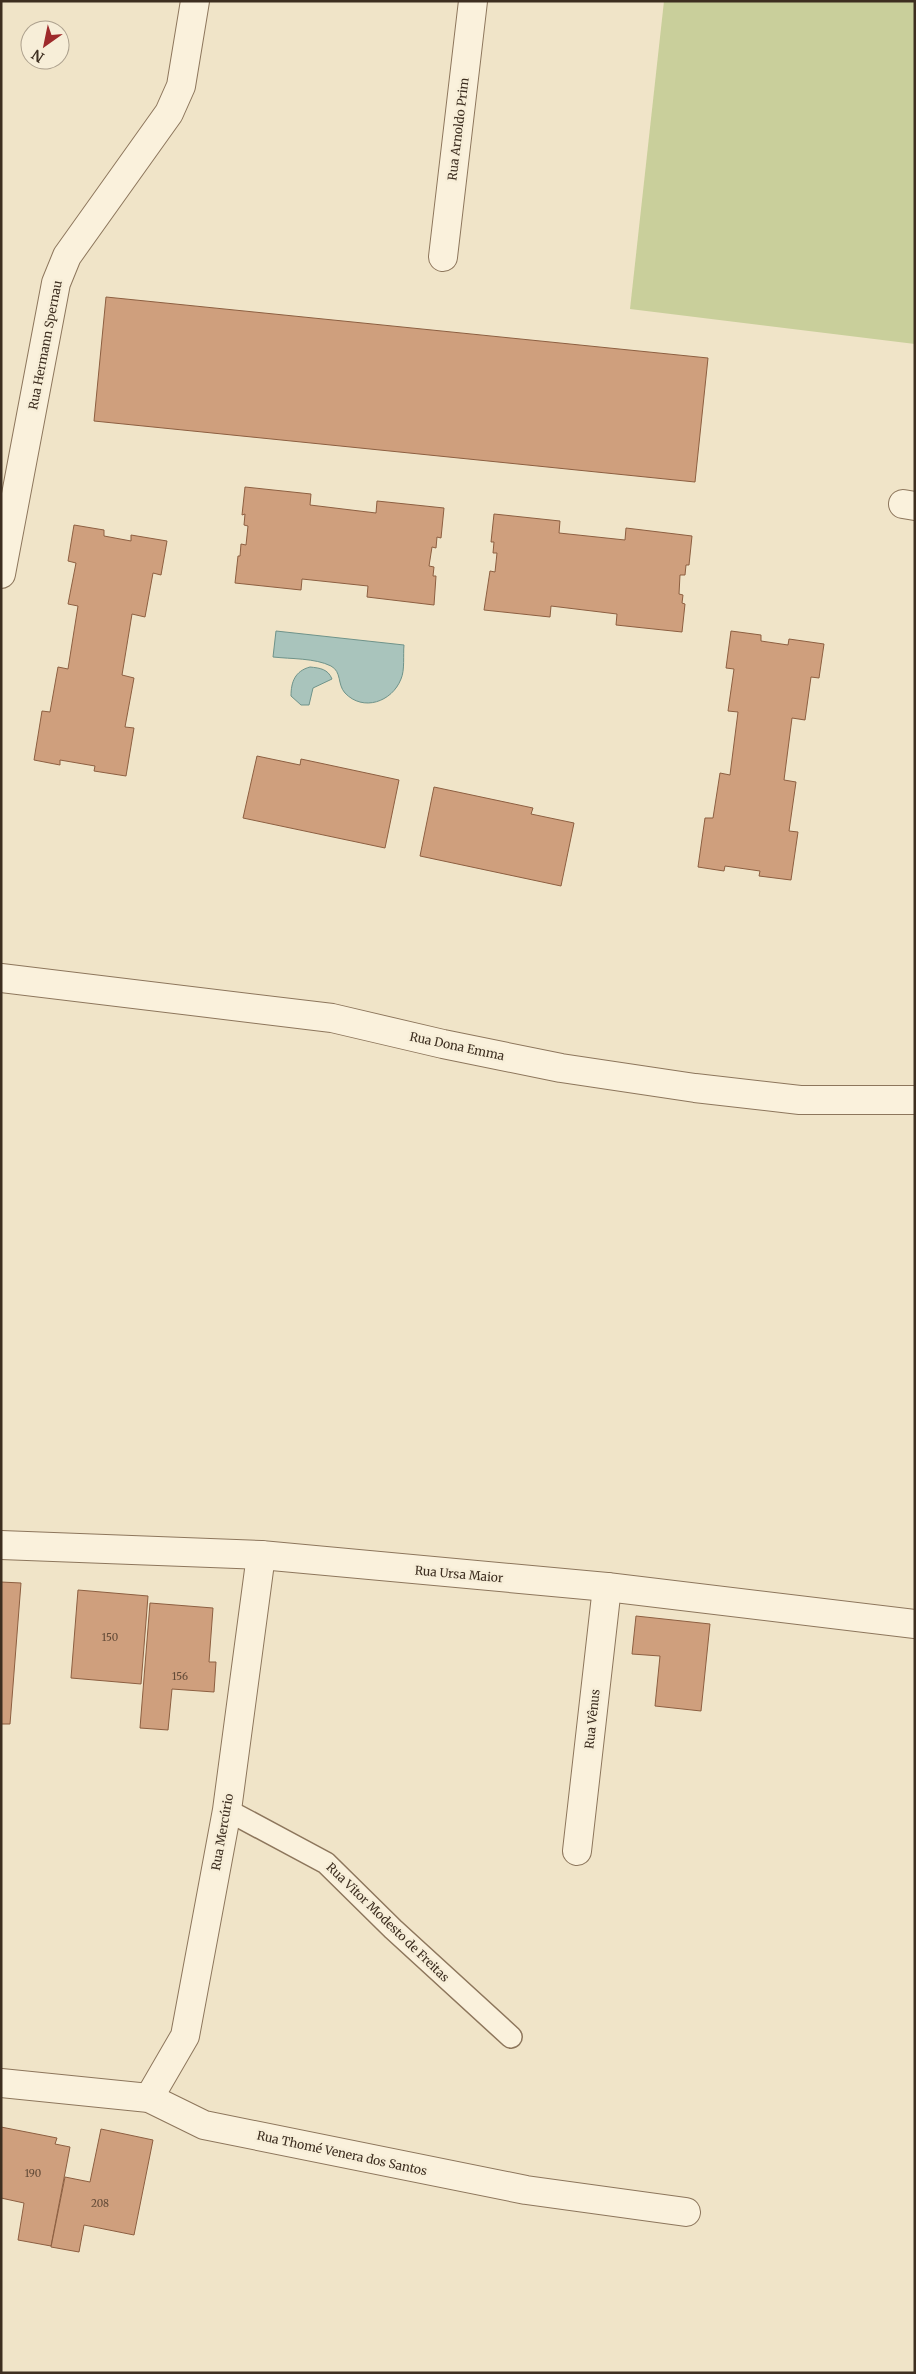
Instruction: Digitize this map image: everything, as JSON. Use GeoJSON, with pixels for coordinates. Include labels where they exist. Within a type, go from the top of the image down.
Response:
{"type":"FeatureCollection","features":[{"type":"Feature","properties":{"kind":"street","name":"Rua Hermann Spernau"},"geometry":{"type":"LineString","coordinates":[[1,574],[56,283],[67,256],[169,113],[181,86],[195,1]]}},
{"type":"Feature","properties":{"kind":"street","name":"Rua Arnoldo Prim"},"geometry":{"type":"LineString","coordinates":[[442,256],[472,1]]}},
{"type":"Feature","properties":{"kind":"street","name":"Rua Dona Emma"},"geometry":{"type":"LineString","coordinates":[[1,978],[332,1018],[443,1044],[561,1068],[694,1088],[800,1100],[915,1100]]}},
{"type":"Feature","properties":{"kind":"street","name":"Rua Ursa Maior"},"geometry":{"type":"LineString","coordinates":[[1,1545],[261,1555],[607,1588],[915,1624]]}},
{"type":"Feature","properties":{"kind":"street","name":"Rua Mercúrio"},"geometry":{"type":"LineString","coordinates":[[149,2098],[185,2036],[227,1810],[261,1555]]}},
{"type":"Feature","properties":{"kind":"street","name":"Rua Vênus"},"geometry":{"type":"LineString","coordinates":[[577,1851],[607,1588]]}},
{"type":"Feature","properties":{"kind":"street","name":"Rua Thomé Venera dos Santos"},"geometry":{"type":"LineString","coordinates":[[1,2083],[149,2098],[204,2125],[526,2190],[686,2212]]}},
{"type":"Feature","properties":{"kind":"lane","name":"Rua Vitor Modesto de Freitas"},"geometry":{"type":"LineString","coordinates":[[227,1810],[326,1863],[393,1929],[511,2037]]}},
{"type":"Feature","properties":{"kind":"green space"},"geometry":{"type":"Polygon","coordinates":[[[664,1],[915,1],[915,344],[630,309],[664,1]]]}},
{"type":"Feature","properties":{"kind":"water"},"geometry":{"type":"Polygon","coordinates":[[[276,631],[404,645],[401,679],[397,687],[384,699],[368,703],[352,699],[343,690],[337,671],[331,666],[310,660],[273,657],[276,631]]]}},
{"type":"Feature","properties":{"kind":"water"},"geometry":{"type":"Polygon","coordinates":[[[310,667],[326,671],[332,679],[313,688],[309,705],[301,705],[291,696],[292,686],[297,674],[310,667]]]}},
{"type":"Feature","properties":{"kind":"building"},"geometry":{"type":"Polygon","coordinates":[[[106,297],[708,358],[695,482],[94,421],[106,297]]]}},
{"type":"Feature","properties":{"kind":"building"},"geometry":{"type":"Polygon","coordinates":[[[245,487],[311,494],[310,505],[376,513],[377,501],[444,508],[441,538],[437,537],[436,548],[432,547],[429,566],[434,567],[433,576],[436,576],[434,605],[367,597],[368,586],[302,579],[301,590],[235,583],[238,556],[240,556],[241,544],[246,545],[248,526],[244,525],[245,514],[242,515],[245,487]]]}},
{"type":"Feature","properties":{"kind":"building"},"geometry":{"type":"Polygon","coordinates":[[[494,514],[560,521],[559,533],[625,540],[626,528],[692,536],[689,565],[686,565],[685,575],[680,575],[679,594],[683,595],[682,603],[685,604],[682,632],[616,625],[617,614],[551,606],[550,617],[484,610],[490,571],[495,572],[497,553],[493,553],[494,542],[491,542],[494,514]]]}},
{"type":"Feature","properties":{"kind":"building"},"geometry":{"type":"Polygon","coordinates":[[[74,525],[104,530],[104,536],[131,541],[131,535],[167,541],[161,575],[153,573],[145,617],[132,614],[122,675],[134,678],[125,727],[134,728],[126,776],[94,771],[95,766],[60,760],[60,765],[34,760],[42,711],[50,712],[58,667],[68,669],[78,606],[68,604],[76,563],[68,561],[74,525]]]}},
{"type":"Feature","properties":{"kind":"building"},"geometry":{"type":"Polygon","coordinates":[[[731,631],[761,635],[761,641],[788,645],[789,639],[824,644],[819,678],[811,677],[805,720],[792,718],[784,780],[796,782],[789,831],[798,832],[791,880],[759,876],[760,871],[725,866],[724,871],[698,867],[705,818],[713,818],[720,773],[730,775],[738,712],[728,711],[734,669],[726,668],[731,631]]]}},
{"type":"Feature","properties":{"kind":"building"},"geometry":{"type":"Polygon","coordinates":[[[257,756],[300,765],[301,759],[399,780],[385,848],[243,818],[257,756]]]}},
{"type":"Feature","properties":{"kind":"building"},"geometry":{"type":"Polygon","coordinates":[[[434,787],[533,808],[531,814],[574,823],[561,886],[420,856],[434,787]]]}},
{"type":"Feature","properties":{"kind":"building"},"geometry":{"type":"Polygon","coordinates":[[[1,1582],[21,1583],[10,1724],[1,1724],[1,1582]]]}},
{"type":"Feature","properties":{"kind":"building"},"geometry":{"type":"Polygon","coordinates":[[[78,1590],[148,1596],[141,1684],[71,1678],[78,1590]]]}},
{"type":"Feature","properties":{"kind":"building"},"geometry":{"type":"Polygon","coordinates":[[[150,1603],[213,1608],[209,1662],[216,1662],[214,1692],[172,1689],[168,1730],[140,1728],[150,1603]]]}},
{"type":"Feature","properties":{"kind":"building"},"geometry":{"type":"Polygon","coordinates":[[[636,1616],[710,1624],[701,1711],[655,1706],[660,1656],[632,1654],[636,1616]]]}},
{"type":"Feature","properties":{"kind":"building"},"geometry":{"type":"Polygon","coordinates":[[[1,2127],[57,2138],[55,2144],[70,2147],[51,2246],[18,2240],[24,2203],[1,2198],[1,2127]]]}},
{"type":"Feature","properties":{"kind":"building"},"geometry":{"type":"Polygon","coordinates":[[[101,2129],[153,2140],[134,2235],[84,2225],[79,2252],[51,2247],[65,2177],[90,2182],[101,2129]]]}}]}
